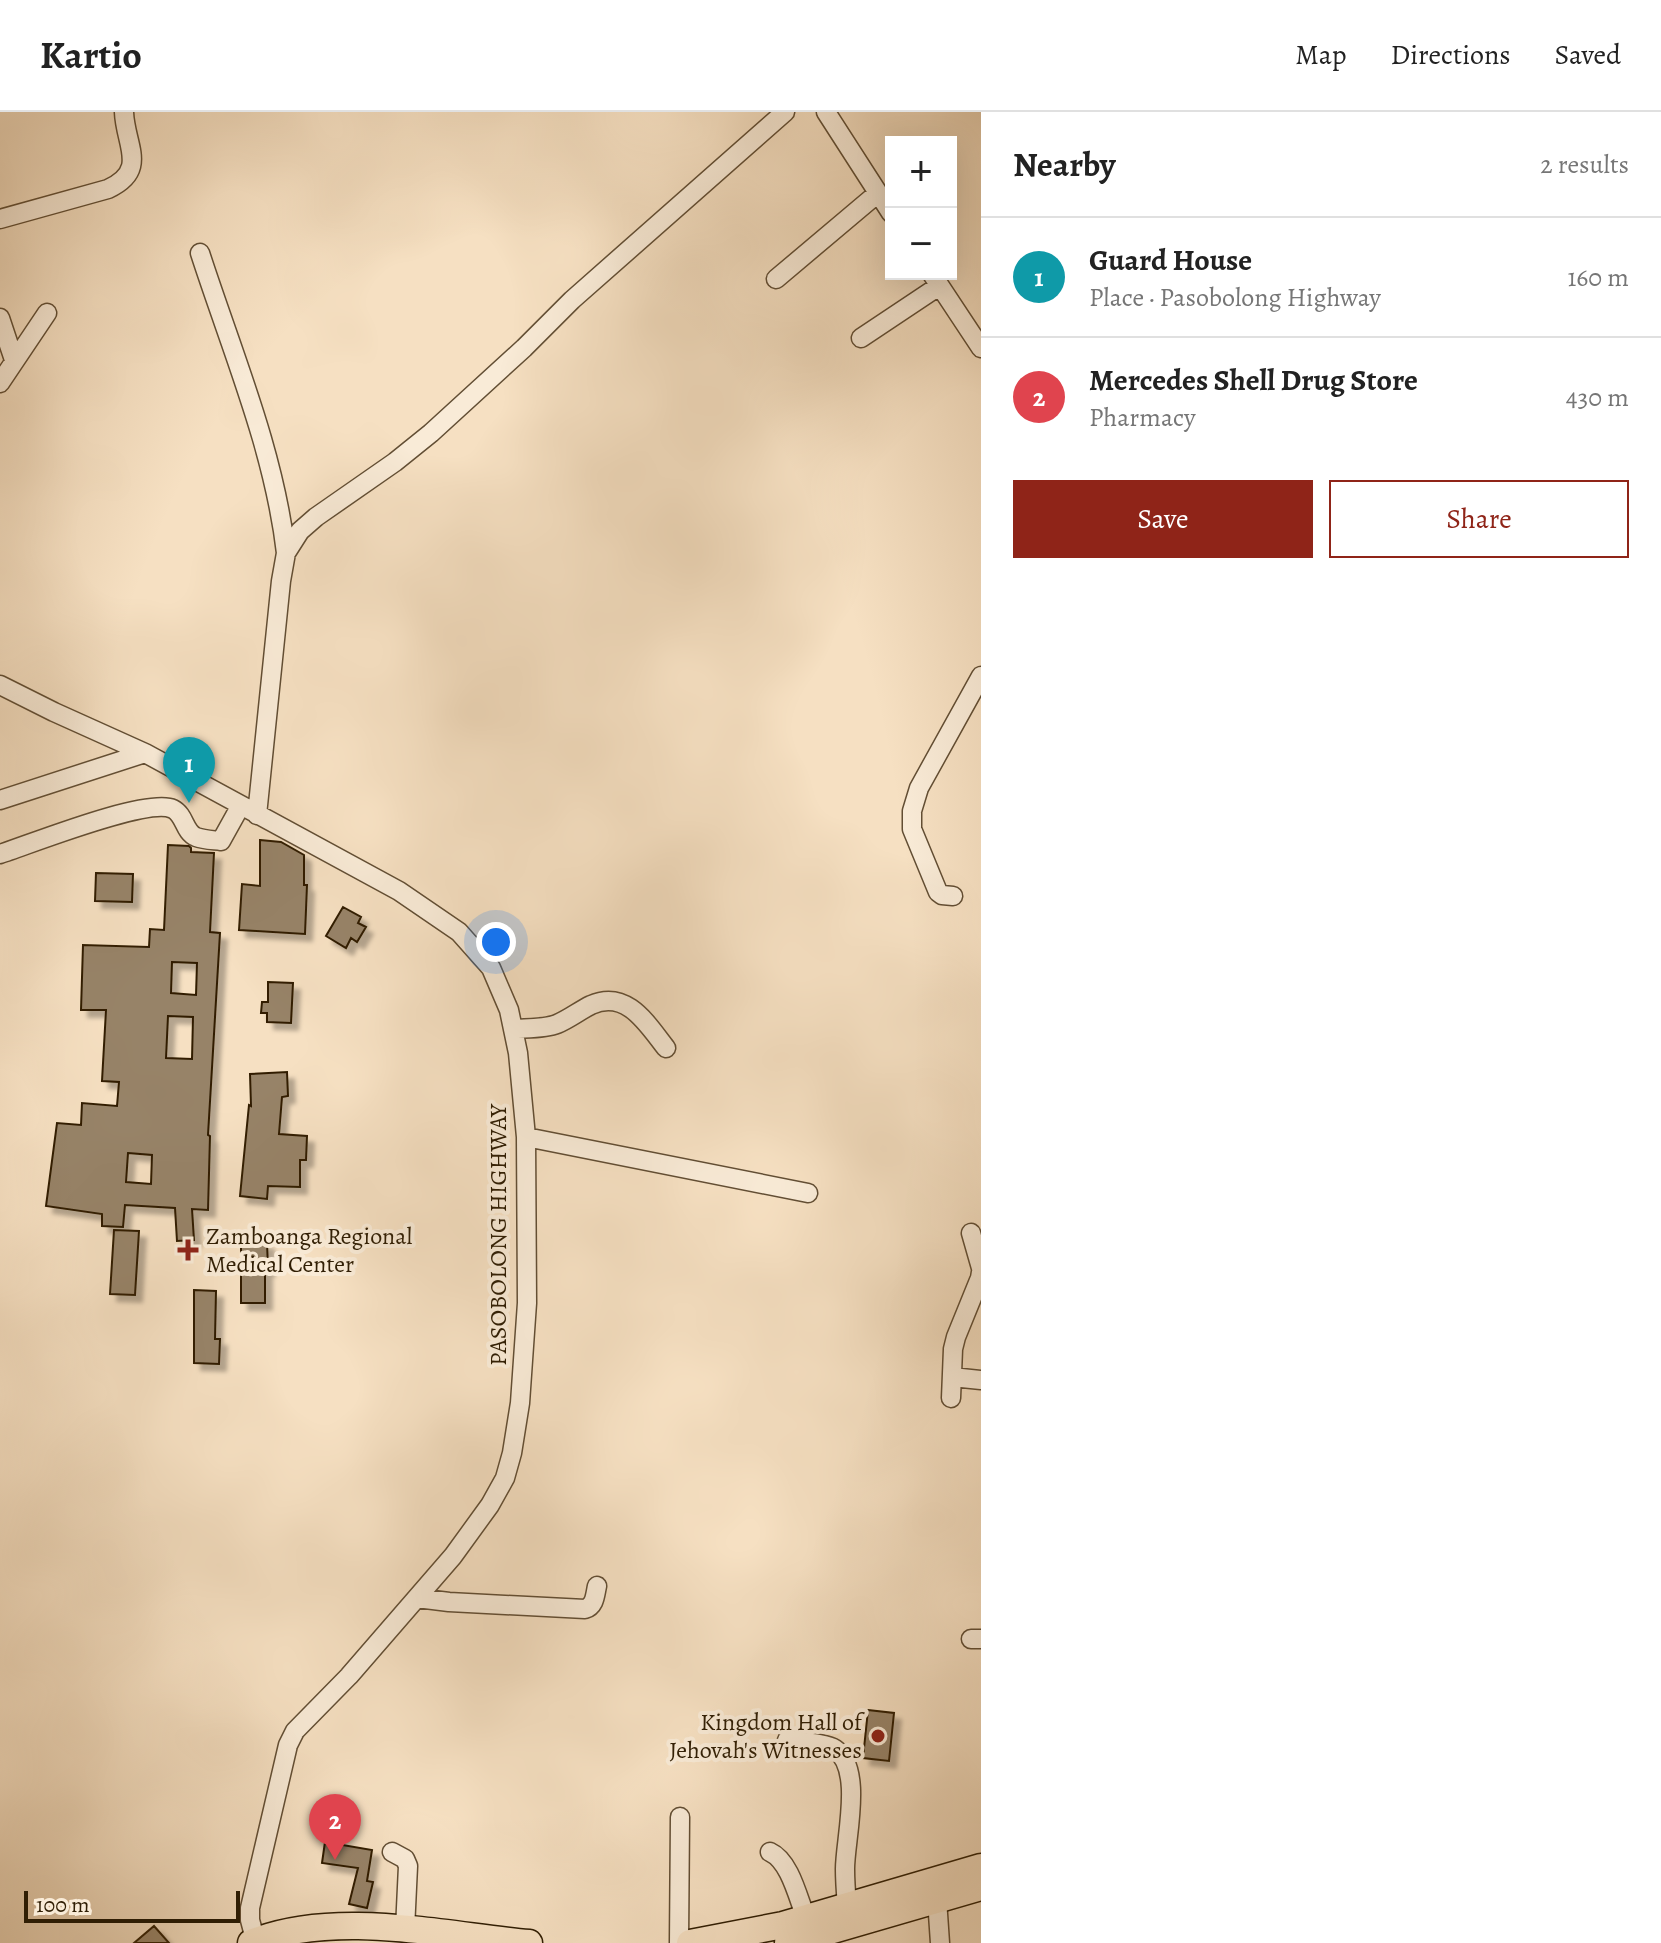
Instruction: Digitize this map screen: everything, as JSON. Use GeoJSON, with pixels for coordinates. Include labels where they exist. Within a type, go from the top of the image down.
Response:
{"type":"FeatureCollection","features":[{"type":"Feature","properties":{"kind":"highway"},"geometry":{"type":"LineString","coordinates":[[804,1935],[847,1906],[976,1877]]}},
{"type":"Feature","properties":{"kind":"highway"},"geometry":{"type":"LineString","coordinates":[[690,1943],[783,1925],[804,1935],[937,1899],[976,1877]]}},
{"type":"Feature","properties":{"kind":"highway"},"geometry":{"type":"LineString","coordinates":[[254,1942],[322,1927],[405,1929],[529,1943]]}},
{"type":"Feature","properties":{"kind":"street"},"geometry":{"type":"LineString","coordinates":[[0,219],[121,183],[133,163],[124,112]]}},
{"type":"Feature","properties":{"kind":"street"},"geometry":{"type":"LineString","coordinates":[[286,553],[300,531],[431,433],[572,300],[785,112]]}},
{"type":"Feature","properties":{"kind":"street"},"geometry":{"type":"LineString","coordinates":[[826,112],[888,208]]}},
{"type":"Feature","properties":{"kind":"street"},"geometry":{"type":"LineString","coordinates":[[776,279],[878,193]]}},
{"type":"Feature","properties":{"kind":"street"},"geometry":{"type":"LineString","coordinates":[[0,854],[128,811],[156,808],[172,808],[181,815],[190,833],[197,838],[221,841],[249,810],[286,553],[271,465],[200,253]]}},
{"type":"Feature","properties":{"kind":"street"},"geometry":{"type":"LineString","coordinates":[[861,338],[936,280],[981,348]]}},
{"type":"Feature","properties":{"kind":"street"},"geometry":{"type":"LineString","coordinates":[[0,383],[47,313]]}},
{"type":"Feature","properties":{"kind":"street"},"geometry":{"type":"LineString","coordinates":[[0,318],[14,360]]}},
{"type":"Feature","properties":{"kind":"street"},"geometry":{"type":"LineString","coordinates":[[953,896],[938,892],[911,821],[919,788],[981,676]]}},
{"type":"Feature","properties":{"kind":"street","name":"PASOBOLONG HIGHWAY"},"geometry":{"type":"LineString","coordinates":[[0,685],[145,753],[399,891],[459,932],[491,968],[509,1010],[518,1053],[526,1137],[527,1303],[520,1403],[505,1478],[490,1505],[453,1556],[349,1676],[295,1731],[288,1745],[250,1908],[254,1942]]}},
{"type":"Feature","properties":{"kind":"street"},"geometry":{"type":"LineString","coordinates":[[0,800],[145,753]]}},
{"type":"Feature","properties":{"kind":"street"},"geometry":{"type":"LineString","coordinates":[[513,1029],[555,1025],[594,1003],[612,1001],[627,1005],[638,1013],[666,1048]]}},
{"type":"Feature","properties":{"kind":"street"},"geometry":{"type":"LineString","coordinates":[[526,1137],[808,1193]]}},
{"type":"Feature","properties":{"kind":"street"},"geometry":{"type":"LineString","coordinates":[[951,1398],[953,1349],[981,1270],[971,1233]]}},
{"type":"Feature","properties":{"kind":"street"},"geometry":{"type":"LineString","coordinates":[[952,1377],[981,1380]]}},
{"type":"Feature","properties":{"kind":"street"},"geometry":{"type":"LineString","coordinates":[[417,1598],[585,1609],[593,1602],[597,1586]]}},
{"type":"Feature","properties":{"kind":"street"},"geometry":{"type":"LineString","coordinates":[[787,1740],[833,1747],[848,1765],[847,1906]]}},
{"type":"Feature","properties":{"kind":"street"},"geometry":{"type":"LineString","coordinates":[[679,1943],[680,1817]]}},
{"type":"Feature","properties":{"kind":"street"},"geometry":{"type":"LineString","coordinates":[[392,1852],[405,1859],[408,1866],[405,1929]]}},
{"type":"Feature","properties":{"kind":"street"},"geometry":{"type":"LineString","coordinates":[[770,1852],[778,1855],[785,1864],[804,1935]]}},
{"type":"Feature","properties":{"kind":"street"},"geometry":{"type":"LineString","coordinates":[[937,1899],[940,1943]]}},
{"type":"Feature","properties":{"kind":"building"},"geometry":{"type":"Polygon","coordinates":[[[260,840],[281,842],[304,855],[304,885],[307,885],[305,934],[239,930],[242,884],[260,886],[260,840]]]}},
{"type":"Feature","properties":{"kind":"building"},"geometry":{"type":"Polygon","coordinates":[[[168,845],[189,846],[191,852],[214,853],[210,932],[220,933],[208,1135],[208,1210],[192,1209],[194,1240],[177,1241],[175,1208],[125,1205],[123,1227],[102,1226],[102,1214],[46,1206],[57,1123],[81,1125],[82,1103],[117,1106],[119,1082],[102,1081],[106,1010],[81,1010],[83,945],[149,947],[150,929],[164,930],[168,845]],[[172,962],[171,993],[196,995],[197,963],[172,962]],[[168,1016],[166,1058],[192,1059],[193,1017],[168,1016]],[[128,1153],[126,1182],[151,1184],[152,1155],[128,1153]]]}},
{"type":"Feature","properties":{"kind":"building"},"geometry":{"type":"Polygon","coordinates":[[[96,873],[133,874],[132,902],[95,901],[96,873]]]}},
{"type":"Feature","properties":{"kind":"building"},"geometry":{"type":"Polygon","coordinates":[[[343,907],[361,917],[358,923],[366,927],[357,942],[351,938],[346,948],[326,936],[343,907]]]}},
{"type":"Feature","properties":{"kind":"building"},"geometry":{"type":"Polygon","coordinates":[[[268,982],[293,983],[291,1023],[267,1022],[267,1013],[261,1013],[262,1002],[268,1002],[268,982]]]}},
{"type":"Feature","properties":{"kind":"building"},"geometry":{"type":"Polygon","coordinates":[[[287,1072],[288,1096],[282,1097],[279,1134],[307,1136],[306,1160],[300,1160],[300,1187],[268,1186],[267,1199],[240,1196],[251,1106],[250,1074],[287,1072]]]}},
{"type":"Feature","properties":{"kind":"building"},"geometry":{"type":"Polygon","coordinates":[[[114,1230],[139,1231],[135,1295],[110,1294],[114,1230]]]}},
{"type":"Feature","properties":{"kind":"building"},"geometry":{"type":"Polygon","coordinates":[[[267,1242],[265,1303],[241,1303],[241,1243],[267,1242]]]}},
{"type":"Feature","properties":{"kind":"building"},"geometry":{"type":"Polygon","coordinates":[[[194,1290],[216,1291],[215,1339],[220,1339],[219,1364],[194,1363],[194,1290]]]}},
{"type":"Feature","properties":{"kind":"building","name":"Kingdom Hall of Jehovah's Witnesses"},"geometry":{"type":"Polygon","coordinates":[[[868,1710],[894,1713],[889,1761],[863,1758],[868,1710]]]}},
{"type":"Feature","properties":{"kind":"building"},"geometry":{"type":"Polygon","coordinates":[[[325,1842],[372,1850],[367,1881],[373,1882],[367,1908],[349,1904],[358,1868],[322,1863],[325,1842]]]}},
{"type":"Feature","properties":{"kind":"building"},"geometry":{"type":"Polygon","coordinates":[[[154,1926],[169,1943],[134,1943],[154,1926]]]}},
{"type":"Feature","properties":{"kind":"place","name":"Guard House"},"geometry":{"type":"Point","coordinates":[189,803]}},
{"type":"Feature","properties":{"kind":"place","name":"Zamboanga Regional Medical Center"},"geometry":{"type":"Point","coordinates":[188,1250]}},
{"type":"Feature","properties":{"kind":"place","name":"Kingdom Hall of Jehovah's Witnesses"},"geometry":{"type":"Point","coordinates":[878,1736]}},
{"type":"Feature","properties":{"kind":"place","name":"Mercedes Shell Drug Store"},"geometry":{"type":"Point","coordinates":[335,1860]}}]}
